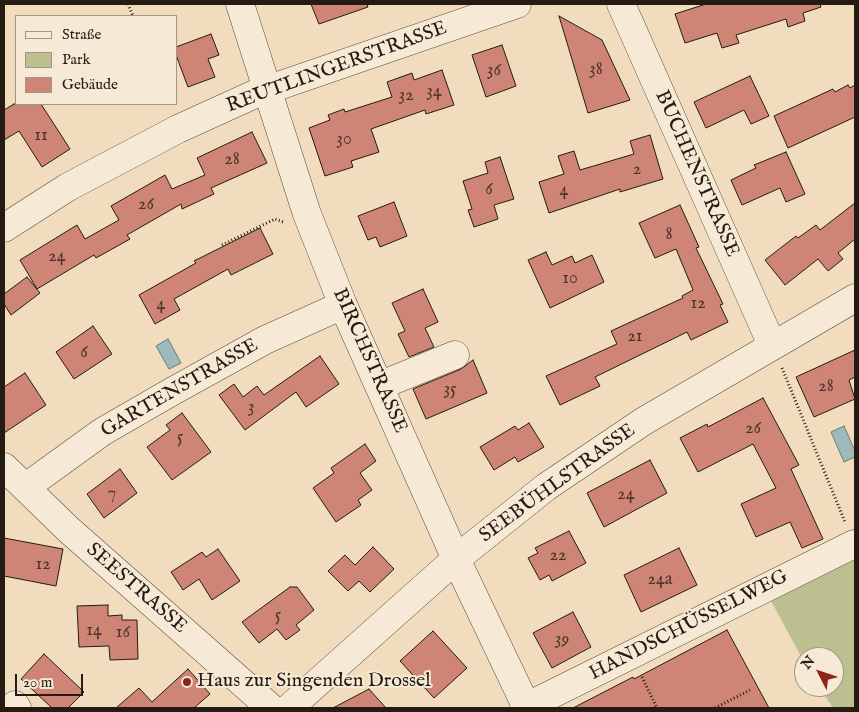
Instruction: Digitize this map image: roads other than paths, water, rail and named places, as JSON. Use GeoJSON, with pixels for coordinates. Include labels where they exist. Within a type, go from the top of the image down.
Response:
{"type":"FeatureCollection","features":[{"type":"Feature","properties":{"kind":"street","name":"BIRCHSTRASSE"},"geometry":{"type":"LineString","coordinates":[[240,4],[266,91],[307,214],[343,305],[456,559],[526,708]]}},
{"type":"Feature","properties":{"kind":"street","name":"REUTLINGERSTRASSE"},"geometry":{"type":"LineString","coordinates":[[4,228],[68,186],[178,129],[266,91],[517,4]]}},
{"type":"Feature","properties":{"kind":"street","name":"BUCHENSTRASSE"},"geometry":{"type":"LineString","coordinates":[[621,4],[772,345]]}},
{"type":"Feature","properties":{"kind":"street","name":"SEEBÜHLSTRASSE"},"geometry":{"type":"LineString","coordinates":[[289,708],[456,559],[563,476],[644,421],[855,298]]}},
{"type":"Feature","properties":{"kind":"street","name":"GARTENSTRASSE"},"geometry":{"type":"LineString","coordinates":[[26,487],[102,432],[173,391],[265,340],[343,305]]}},
{"type":"Feature","properties":{"kind":"street"},"geometry":{"type":"LineString","coordinates":[[379,386],[455,355]]}},
{"type":"Feature","properties":{"kind":"street","name":"SEESTRASSE"},"geometry":{"type":"LineString","coordinates":[[4,467],[69,530],[271,708]]}},
{"type":"Feature","properties":{"kind":"street","name":"HANDSCHÜSSELWEG"},"geometry":{"type":"LineString","coordinates":[[526,708],[854,544]]}},
{"type":"Feature","properties":{"kind":"water"},"geometry":{"type":"Polygon","coordinates":[[[168,339],[181,363],[169,369],[156,346],[168,339]]]}},
{"type":"Feature","properties":{"kind":"water"},"geometry":{"type":"Polygon","coordinates":[[[844,426],[855,451],[855,457],[844,462],[831,432],[844,426]]]}},
{"type":"Feature","properties":{"kind":"place","name":"Haus zur Singenden Drossel"},"geometry":{"type":"Point","coordinates":[187,682]}}]}
